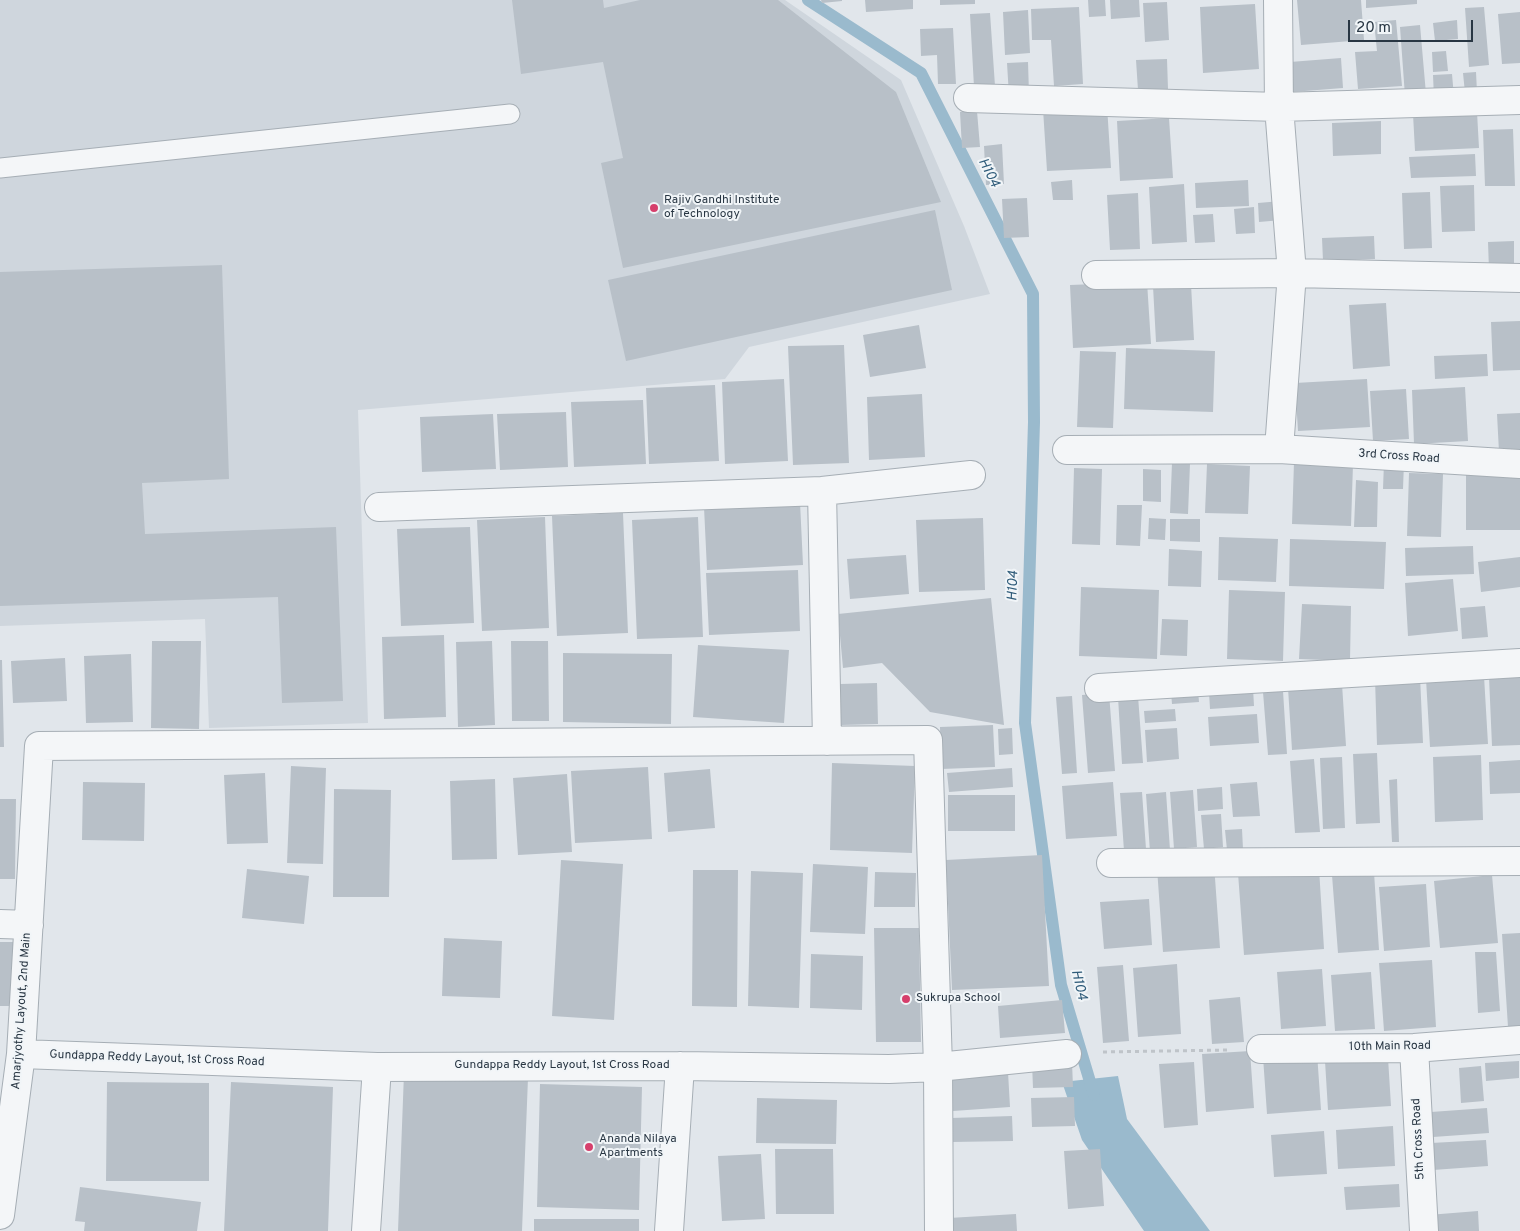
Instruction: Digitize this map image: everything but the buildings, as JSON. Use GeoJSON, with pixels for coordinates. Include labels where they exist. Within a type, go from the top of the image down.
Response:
{"type":"FeatureCollection","features":[{"type":"Feature","properties":{"kind":"street"},"geometry":{"type":"LineString","coordinates":[[1278,0],[1279,107],[1292,273],[1279,449]]}},
{"type":"Feature","properties":{"kind":"street"},"geometry":{"type":"LineString","coordinates":[[968,98],[1279,107],[1520,100]]}},
{"type":"Feature","properties":{"kind":"street"},"geometry":{"type":"LineString","coordinates":[[1096,275],[1292,273],[1520,278]]}},
{"type":"Feature","properties":{"kind":"street","name":"3rd Cross Road"},"geometry":{"type":"LineString","coordinates":[[1067,450],[1279,449],[1520,464]]}},
{"type":"Feature","properties":{"kind":"street"},"geometry":{"type":"LineString","coordinates":[[379,507],[822,491],[971,475]]}},
{"type":"Feature","properties":{"kind":"street"},"geometry":{"type":"LineString","coordinates":[[822,491],[827,741],[928,740],[938,1067],[939,1231]]}},
{"type":"Feature","properties":{"kind":"street"},"geometry":{"type":"LineString","coordinates":[[1099,688],[1520,662]]}},
{"type":"Feature","properties":{"kind":"street","name":"Amarjyothy Layout, 2nd Main"},"geometry":{"type":"LineString","coordinates":[[0,1215],[21,1054],[39,746],[827,741]]}},
{"type":"Feature","properties":{"kind":"street"},"geometry":{"type":"LineString","coordinates":[[1111,863],[1520,861]]}},
{"type":"Feature","properties":{"kind":"street"},"geometry":{"type":"LineString","coordinates":[[0,924],[29,925]]}},
{"type":"Feature","properties":{"kind":"street","name":"10th Main Road"},"geometry":{"type":"LineString","coordinates":[[1261,1049],[1414,1048],[1520,1040]]}},
{"type":"Feature","properties":{"kind":"street","name":"5th Cross Road"},"geometry":{"type":"LineString","coordinates":[[1414,1048],[1424,1231]]}},
{"type":"Feature","properties":{"kind":"street","name":"Gundappa Reddy Layout, 1st Cross Road"},"geometry":{"type":"LineString","coordinates":[[21,1054],[377,1066],[680,1066],[889,1069],[938,1067],[1067,1054]]}},
{"type":"Feature","properties":{"kind":"street"},"geometry":{"type":"LineString","coordinates":[[366,1231],[377,1066]]}},
{"type":"Feature","properties":{"kind":"street"},"geometry":{"type":"LineString","coordinates":[[669,1231],[680,1066]]}},
{"type":"Feature","properties":{"kind":"lane"},"geometry":{"type":"LineString","coordinates":[[0,168],[510,114]]}},
{"type":"Feature","properties":{"kind":"path"},"geometry":{"type":"LineString","coordinates":[[1121,1052],[1261,1049]]}},
{"type":"Feature","properties":{"kind":"shaded area","name":"Rajiv Gandhi Institute of Technology"},"geometry":{"type":"Polygon","coordinates":[[[0,0],[785,0],[901,80],[964,226],[990,294],[749,347],[725,379],[358,410],[368,723],[209,728],[205,619],[0,626],[0,0]]]}},
{"type":"Feature","properties":{"kind":"water"},"geometry":{"type":"Polygon","coordinates":[[[1118,1076],[1127,1119],[1210,1231],[1144,1231],[1082,1140],[1062,1082],[1118,1076]]]}},
{"type":"Feature","properties":{"kind":"waterway","name":"H104"},"geometry":{"type":"LineString","coordinates":[[808,0],[921,73],[1033,294],[1034,422],[1025,723],[1061,985],[1094,1095]]}},
{"type":"Feature","properties":{"kind":"place","name":"Rajiv Gandhi Institute of Technology"},"geometry":{"type":"Point","coordinates":[654,208]}},
{"type":"Feature","properties":{"kind":"place","name":"Sukrupa School"},"geometry":{"type":"Point","coordinates":[906,999]}},
{"type":"Feature","properties":{"kind":"place","name":"Ananda Nilaya Apartments"},"geometry":{"type":"Point","coordinates":[589,1147]}}]}
